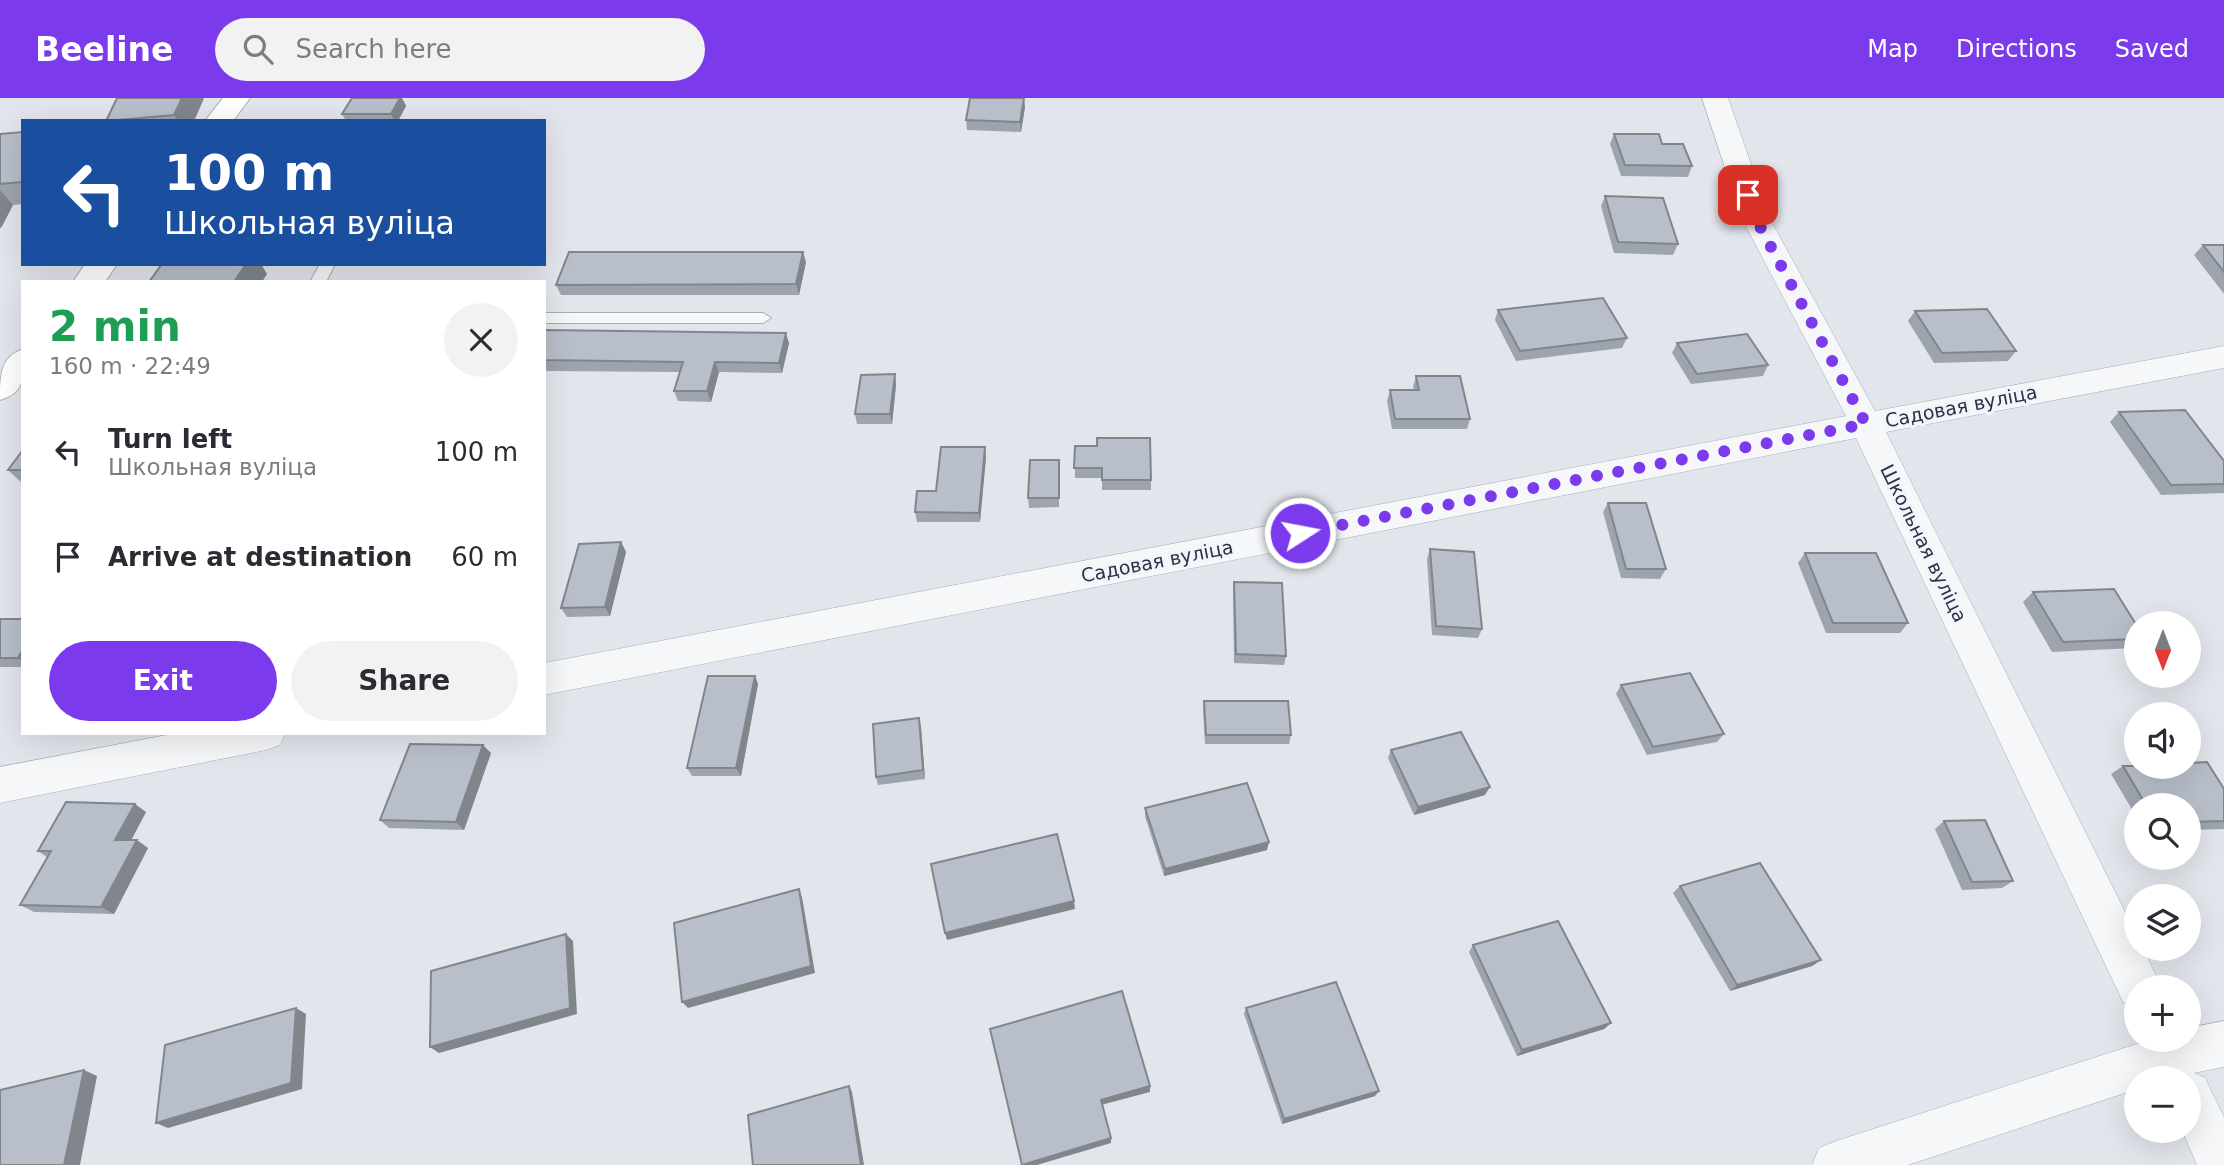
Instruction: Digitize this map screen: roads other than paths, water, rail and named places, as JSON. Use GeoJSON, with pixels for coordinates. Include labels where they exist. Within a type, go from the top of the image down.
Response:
{"type":"FeatureCollection","features":[{"type":"Feature","properties":{"kind":"street"},"geometry":{"type":"LineString","coordinates":[[221,119],[237,98]]}},
{"type":"Feature","properties":{"kind":"street","name":"Школьная вуліца"},"geometry":{"type":"LineString","coordinates":[[1715,98],[1756,219],[1866,424],[2133,975]]}},
{"type":"Feature","properties":{"kind":"street"},"geometry":{"type":"LineString","coordinates":[[90,280],[100,266]]}},
{"type":"Feature","properties":{"kind":"street","name":"Садовая вуліца"},"geometry":{"type":"LineString","coordinates":[[546,680],[2224,357]]}},
{"type":"Feature","properties":{"kind":"street"},"geometry":{"type":"LineString","coordinates":[[0,388],[21,362]]}},
{"type":"Feature","properties":{"kind":"street"},"geometry":{"type":"LineString","coordinates":[[0,785],[256,735]]}},
{"type":"Feature","properties":{"kind":"street"},"geometry":{"type":"LineString","coordinates":[[2177,1066],[2224,1044]]}},
{"type":"Feature","properties":{"kind":"street"},"geometry":{"type":"LineString","coordinates":[[1836,1165],[2124,1081]]}},
{"type":"Feature","properties":{"kind":"street"},"geometry":{"type":"LineString","coordinates":[[2201,1119],[2222,1165]]}},
{"type":"Feature","properties":{"kind":"lane"},"geometry":{"type":"LineString","coordinates":[[546,318],[763,318]]}}]}
